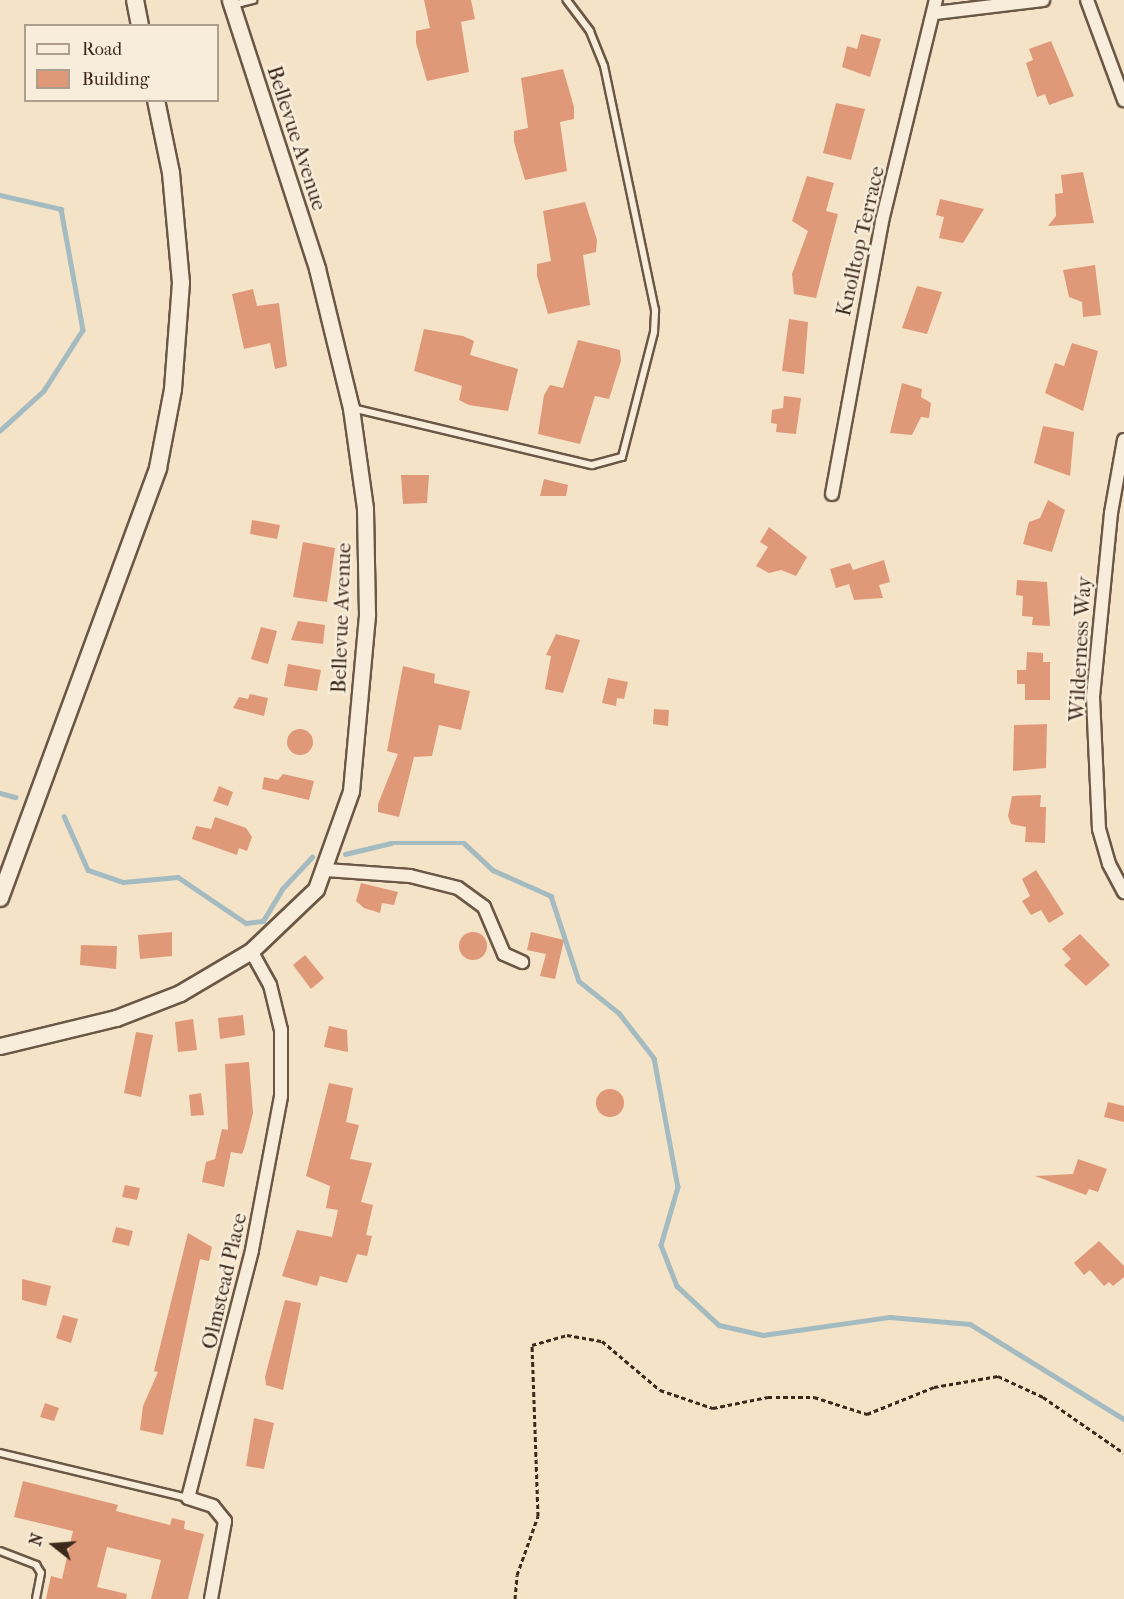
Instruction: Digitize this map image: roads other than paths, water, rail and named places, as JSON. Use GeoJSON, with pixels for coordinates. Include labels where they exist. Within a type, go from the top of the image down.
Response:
{"type":"FeatureCollection","features":[{"type":"Feature","properties":{"kind":"main road"},"geometry":{"type":"LineString","coordinates":[[135,0],[140,24]]}},
{"type":"Feature","properties":{"kind":"main road"},"geometry":{"type":"LineString","coordinates":[[0,898],[158,468],[173,389],[181,283],[171,173],[156,102]]}},
{"type":"Feature","properties":{"kind":"street","name":"Knolltop Terrace"},"geometry":{"type":"LineString","coordinates":[[832,494],[882,221],[935,13],[936,0]]}},
{"type":"Feature","properties":{"kind":"street"},"geometry":{"type":"LineString","coordinates":[[935,13],[1043,0]]}},
{"type":"Feature","properties":{"kind":"street"},"geometry":{"type":"LineString","coordinates":[[1087,0],[1124,100]]}},
{"type":"Feature","properties":{"kind":"street","name":"Bellevue Avenue"},"geometry":{"type":"LineString","coordinates":[[0,1046],[116,1018],[180,993],[251,951],[300,909],[326,870],[351,790],[367,614],[365,508],[351,408],[317,268],[231,2]]}},
{"type":"Feature","properties":{"kind":"street","name":"Wilderness Way"},"geometry":{"type":"LineString","coordinates":[[1124,440],[1111,513],[1093,697],[1099,829],[1108,864],[1124,892]]}},
{"type":"Feature","properties":{"kind":"street"},"geometry":{"type":"LineString","coordinates":[[326,870],[410,876],[458,888],[484,908],[504,954],[522,962]]}},
{"type":"Feature","properties":{"kind":"street","name":"Olmstead Place"},"geometry":{"type":"LineString","coordinates":[[188,1498],[279,1126],[280,1030],[270,985],[251,951]]}},
{"type":"Feature","properties":{"kind":"street"},"geometry":{"type":"LineString","coordinates":[[188,1498],[213,1506],[225,1521],[211,1599]]}},
{"type":"Feature","properties":{"kind":"lane"},"geometry":{"type":"LineString","coordinates":[[231,2],[253,0]]}},
{"type":"Feature","properties":{"kind":"lane"},"geometry":{"type":"LineString","coordinates":[[351,408],[592,465],[622,457],[654,332],[655,310],[604,66],[590,31],[567,0]]}},
{"type":"Feature","properties":{"kind":"lane"},"geometry":{"type":"LineString","coordinates":[[0,1453],[188,1498]]}},
{"type":"Feature","properties":{"kind":"lane"},"geometry":{"type":"LineString","coordinates":[[0,1551],[36,1564],[41,1573],[36,1599]]}},
{"type":"Feature","properties":{"kind":"waterway"},"geometry":{"type":"LineString","coordinates":[[0,195],[61,209],[83,330],[44,391],[0,431]]}},
{"type":"Feature","properties":{"kind":"waterway"},"geometry":{"type":"LineString","coordinates":[[0,793],[15,797]]}},
{"type":"Feature","properties":{"kind":"waterway"},"geometry":{"type":"LineString","coordinates":[[64,816],[88,870],[123,882],[178,877],[246,923],[263,921],[282,889],[312,857]]}},
{"type":"Feature","properties":{"kind":"waterway"},"geometry":{"type":"LineString","coordinates":[[345,854],[391,843],[464,843],[493,870],[551,896],[579,981],[619,1013],[654,1058],[678,1187],[661,1245],[677,1286],[719,1325],[763,1335],[890,1317],[970,1324],[1124,1419]]}}]}
